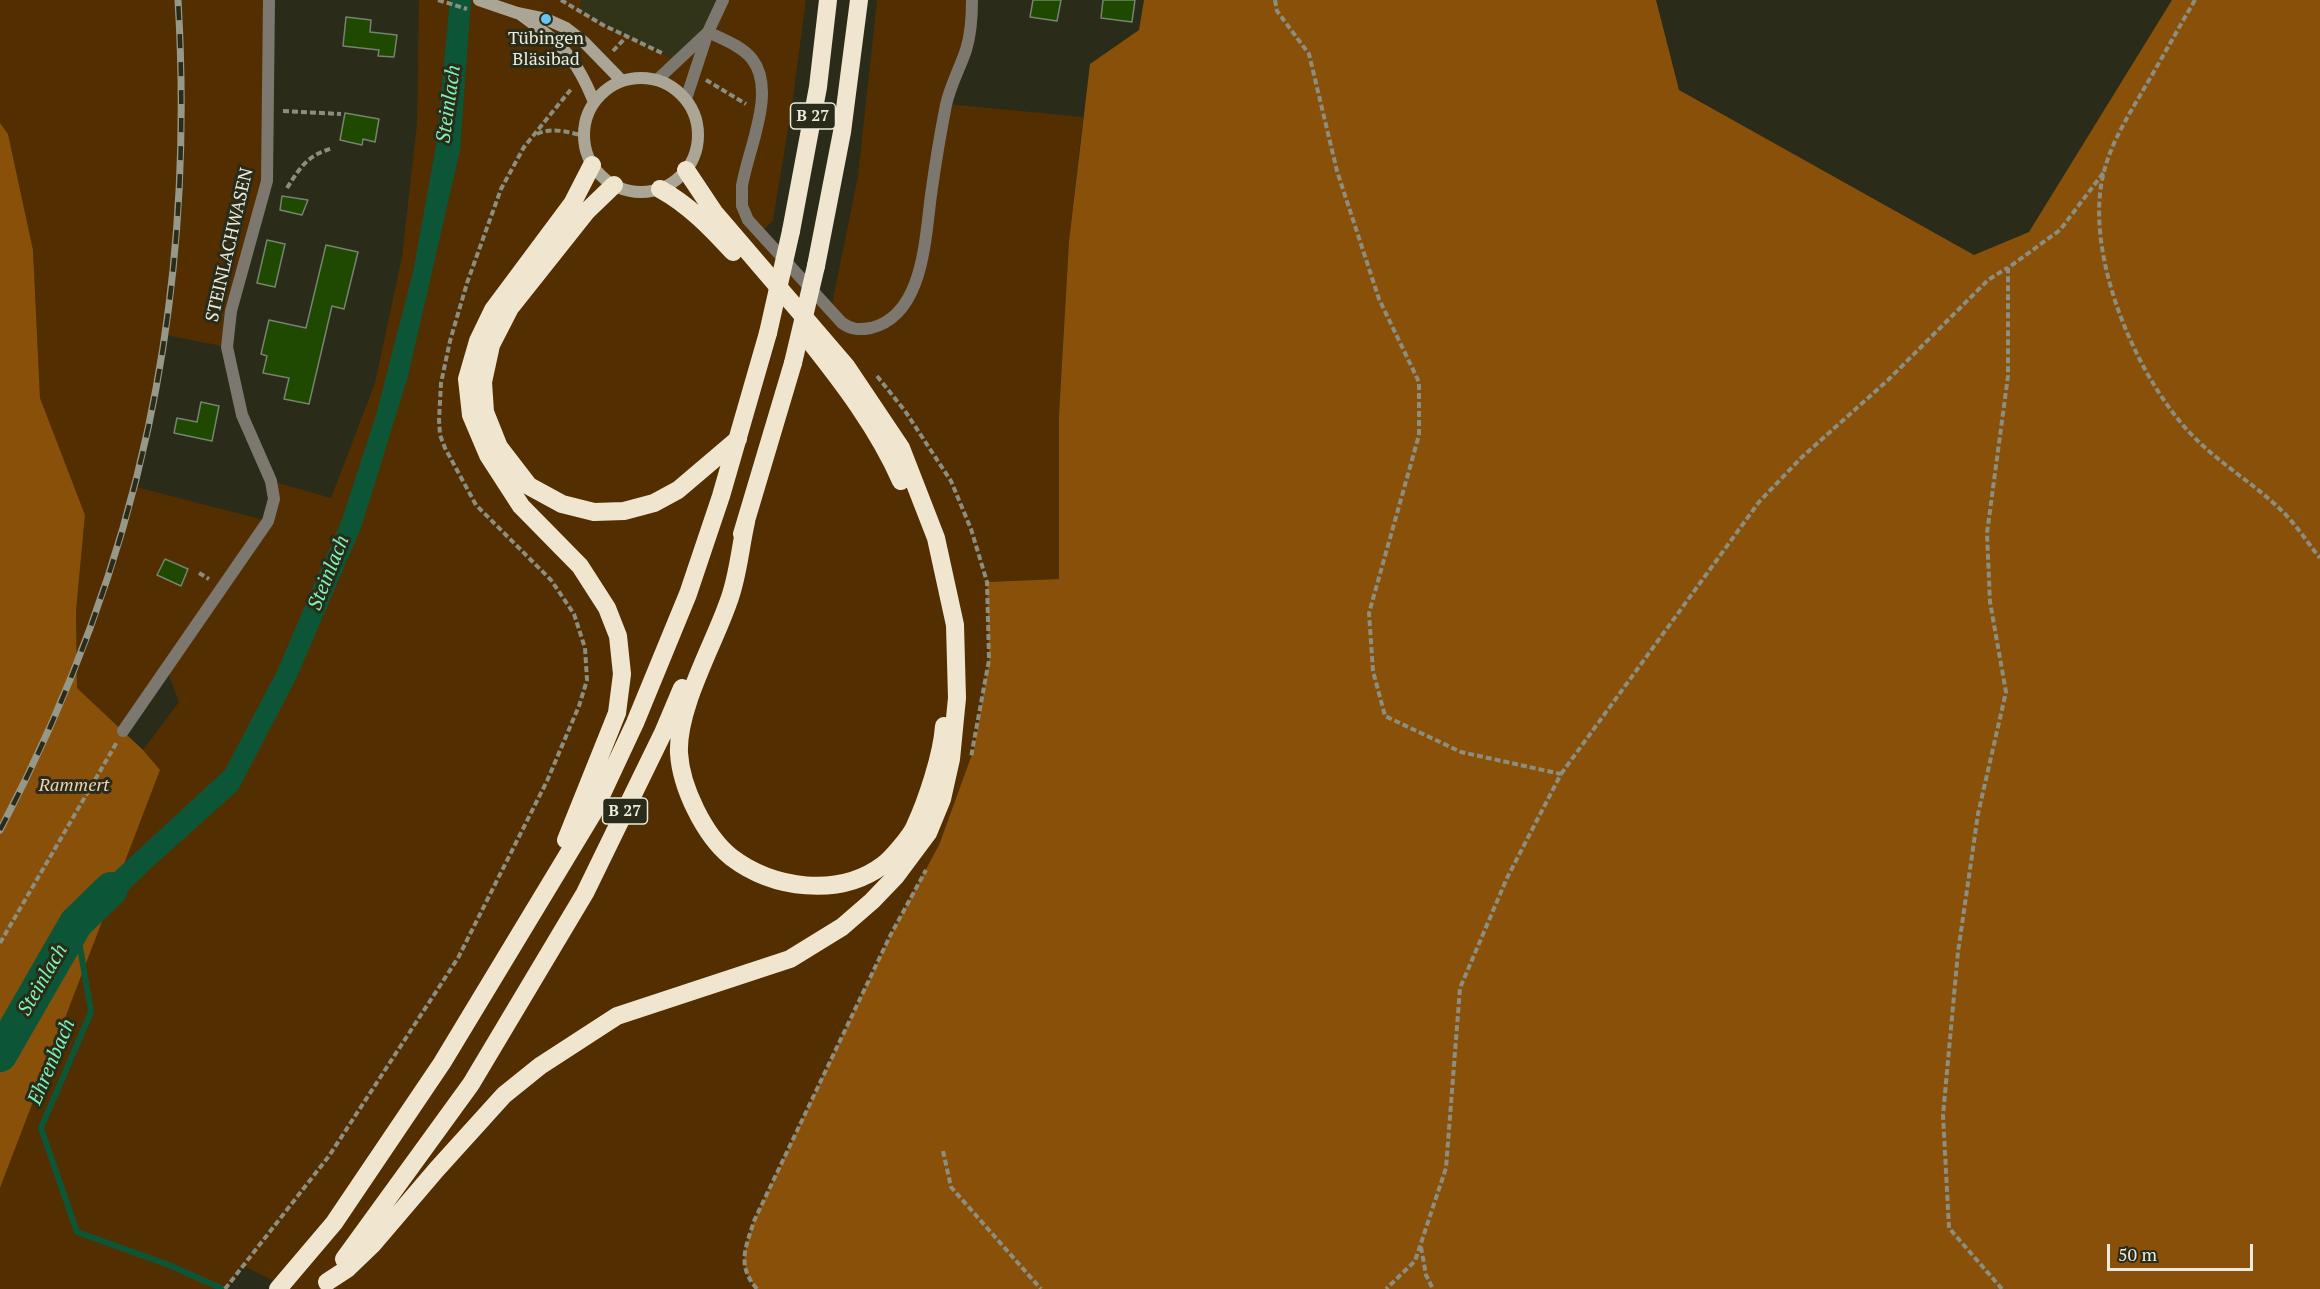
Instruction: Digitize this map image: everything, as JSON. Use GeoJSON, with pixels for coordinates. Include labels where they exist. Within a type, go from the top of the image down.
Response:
{"type":"FeatureCollection","features":[{"type":"Feature","properties":{"kind":"highway","name":"B 27"},"geometry":{"type":"LineString","coordinates":[[280,1287],[334,1222],[442,1064],[593,813],[635,723],[688,594],[738,439],[768,333],[791,231],[818,87],[828,0]]}},
{"type":"Feature","properties":{"kind":"highway","name":"B 27"},"geometry":{"type":"LineString","coordinates":[[325,1286],[471,1084],[585,893],[663,733],[719,597],[746,522],[792,363],[816,266],[842,132],[859,0]]}},
{"type":"Feature","properties":{"kind":"highway"},"geometry":{"type":"LineString","coordinates":[[543,896],[617,713],[622,674],[618,636],[607,608],[580,566],[521,506],[488,455],[471,415],[467,378],[478,341],[493,310],[572,204],[592,165]]}},
{"type":"Feature","properties":{"kind":"highway"},"geometry":{"type":"LineString","coordinates":[[325,1286],[373,1244],[436,1169],[504,1095],[540,1066],[617,1016],[790,958],[842,927],[872,902],[896,876],[928,833],[942,799],[951,759],[957,698],[955,625],[936,538],[900,448],[846,366],[714,212],[687,170]]}},
{"type":"Feature","properties":{"kind":"highway"},"geometry":{"type":"LineString","coordinates":[[614,185],[587,211],[510,308],[491,345],[483,381],[485,412],[499,447],[529,486],[562,504],[594,512],[624,511],[654,503],[678,490],[738,439]]}},
{"type":"Feature","properties":{"kind":"highway"},"geometry":{"type":"LineString","coordinates":[[660,189],[677,199],[711,228],[770,292],[843,383],[892,460],[926,536],[939,592],[948,669],[943,734],[928,790],[914,829],[884,865],[848,883],[809,887],[765,878],[730,856],[706,829],[687,792],[679,753],[685,712],[730,600],[746,522]]}},
{"type":"Feature","properties":{"kind":"street","name":"STEINLACHWASEN"},"geometry":{"type":"LineString","coordinates":[[123,731],[268,521],[274,499],[271,481],[242,415],[227,347],[231,311],[267,181],[269,0]]}},
{"type":"Feature","properties":{"kind":"street"},"geometry":{"type":"LineString","coordinates":[[480,0],[517,13],[546,19],[566,28],[584,42],[622,81]]}},
{"type":"Feature","properties":{"kind":"street"},"geometry":{"type":"LineString","coordinates":[[686,99],[708,32],[723,0]]}},
{"type":"Feature","properties":{"kind":"street"},"geometry":{"type":"LineString","coordinates":[[708,32],[744,51],[752,58],[763,87],[760,111],[742,186],[742,206],[748,220],[842,323],[850,329],[862,330],[890,321],[911,294],[925,245],[946,104],[967,46],[972,0]]}},
{"type":"Feature","properties":{"kind":"street"},"geometry":{"type":"LineString","coordinates":[[517,13],[561,46],[578,65],[594,102]]}},
{"type":"Feature","properties":{"kind":"street"},"geometry":{"type":"LineString","coordinates":[[657,80],[708,32]]}},
{"type":"Feature","properties":{"kind":"street"},"geometry":{"type":"LineString","coordinates":[[640,77],[657,80],[678,90],[696,116],[699,135],[696,154],[687,170],[675,182],[660,189],[637,192],[614,185],[592,165],[586,151],[584,136],[586,118],[594,102],[602,93],[622,81],[640,77]]}},
{"type":"Feature","properties":{"kind":"path"},"geometry":{"type":"LineString","coordinates":[[561,0],[564,5],[678,62]]}},
{"type":"Feature","properties":{"kind":"path"},"geometry":{"type":"LineString","coordinates":[[1275,0],[1277,11],[1308,54],[1337,171],[1379,299],[1419,382],[1419,435],[1369,613],[1373,671],[1385,716],[1461,752],[1561,774]]}},
{"type":"Feature","properties":{"kind":"path"},"geometry":{"type":"LineString","coordinates":[[2195,0],[2124,124],[2104,172],[2100,194],[2099,225],[2110,285],[2127,334],[2162,401],[2199,442],[2281,510],[2320,558]]}},
{"type":"Feature","properties":{"kind":"path"},"geometry":{"type":"LineString","coordinates":[[696,74],[760,111]]}},
{"type":"Feature","properties":{"kind":"path"},"geometry":{"type":"LineString","coordinates":[[225,1289],[329,1156],[458,958],[547,781],[579,706],[587,680],[585,648],[574,614],[551,580],[476,505],[440,435],[439,402],[450,341],[464,293],[501,189],[524,147],[584,75]]}},
{"type":"Feature","properties":{"kind":"path"},"geometry":{"type":"LineString","coordinates":[[267,110],[341,114]]}},
{"type":"Feature","properties":{"kind":"path"},"geometry":{"type":"LineString","coordinates":[[534,136],[543,131],[584,136]]}},
{"type":"Feature","properties":{"kind":"path"},"geometry":{"type":"LineString","coordinates":[[287,188],[296,173],[315,153],[333,148]]}},
{"type":"Feature","properties":{"kind":"path"},"geometry":{"type":"LineString","coordinates":[[1386,1289],[1415,1261],[1446,1168],[1460,988],[1507,878],[1561,774],[1760,502],[1801,458],[1888,380],[1988,280],[2060,230],[2104,172]]}},
{"type":"Feature","properties":{"kind":"path"},"geometry":{"type":"LineString","coordinates":[[2002,1289],[1949,1228],[1943,1115],[1958,952],[1978,814],[2006,692],[1990,602],[1987,533],[2008,376],[2008,268]]}},
{"type":"Feature","properties":{"kind":"path"},"geometry":{"type":"LineString","coordinates":[[872,370],[905,411],[951,481],[971,529],[987,582],[989,660],[975,748],[970,759]]}},
{"type":"Feature","properties":{"kind":"path"},"geometry":{"type":"LineString","coordinates":[[0,943],[123,731]]}},
{"type":"Feature","properties":{"kind":"path"},"geometry":{"type":"LineString","coordinates":[[757,1289],[750,1281],[743,1258],[754,1221],[891,936],[928,865]]}},
{"type":"Feature","properties":{"kind":"path"},"geometry":{"type":"LineString","coordinates":[[943,1151],[951,1186],[1041,1289]]}},
{"type":"Feature","properties":{"kind":"path"},"geometry":{"type":"LineString","coordinates":[[1420,1245],[1426,1275],[1432,1289]]}},
{"type":"Feature","properties":{"kind":"shaded area"},"geometry":{"type":"Polygon","coordinates":[[[0,0],[269,0],[267,181],[227,347],[166,335],[136,487],[268,521],[271,481],[331,498],[375,383],[402,257],[417,124],[419,0],[582,0],[579,11],[678,62],[708,32],[723,0],[806,0],[773,220],[760,234],[831,309],[858,176],[877,0],[972,0],[972,14],[947,104],[1083,117],[1069,241],[1059,414],[1059,579],[987,582],[989,660],[975,748],[939,845],[750,1281],[757,1289],[289,1289],[244,1266],[225,1289],[0,1289],[0,1188],[160,770],[143,750],[179,702],[167,670],[123,731],[77,688],[76,611],[85,515],[40,398],[33,250],[8,134],[0,123],[0,0]]]}},
{"type":"Feature","properties":{"kind":"shaded area"},"geometry":{"type":"Polygon","coordinates":[[[582,0],[723,0],[708,32],[678,62],[579,11],[582,0]]]}},
{"type":"Feature","properties":{"kind":"green space"},"geometry":{"type":"Polygon","coordinates":[[[1144,0],[1656,0],[1679,90],[1974,255],[2029,232],[2172,0],[2320,0],[2320,1289],[757,1289],[745,1264],[746,1248],[754,1221],[890,936],[939,845],[974,749],[989,660],[987,582],[1059,579],[1059,415],[1069,241],[1090,64],[1139,30],[1144,0]]]}},
{"type":"Feature","properties":{"kind":"green space","name":"Rammert"},"geometry":{"type":"Polygon","coordinates":[[[0,123],[8,134],[33,250],[40,398],[85,515],[76,611],[77,688],[143,750],[160,770],[0,1188],[0,123]]]}},
{"type":"Feature","properties":{"kind":"water"},"geometry":{"type":"Polygon","coordinates":[[[450,0],[471,0],[460,150],[408,376],[361,528],[296,679],[238,790],[150,869],[85,932],[72,911],[225,770],[277,671],[341,522],[376,415],[413,272],[436,146],[450,0]]]}},
{"type":"Feature","properties":{"kind":"building"},"geometry":{"type":"Polygon","coordinates":[[[1033,0],[1061,0],[1057,21],[1030,17],[1033,0]]]}},
{"type":"Feature","properties":{"kind":"building"},"geometry":{"type":"Polygon","coordinates":[[[1103,0],[1135,0],[1132,22],[1101,18],[1103,0]]]}},
{"type":"Feature","properties":{"kind":"building"},"geometry":{"type":"Polygon","coordinates":[[[346,17],[371,20],[370,32],[397,35],[394,57],[378,56],[379,50],[343,46],[346,17]]]}},
{"type":"Feature","properties":{"kind":"building"},"geometry":{"type":"Polygon","coordinates":[[[345,113],[379,119],[375,142],[363,139],[362,145],[340,140],[345,113]]]}},
{"type":"Feature","properties":{"kind":"building"},"geometry":{"type":"Polygon","coordinates":[[[282,196],[308,200],[302,215],[280,210],[282,196]]]}},
{"type":"Feature","properties":{"kind":"building"},"geometry":{"type":"Polygon","coordinates":[[[267,240],[285,244],[275,287],[257,283],[267,240]]]}},
{"type":"Feature","properties":{"kind":"building"},"geometry":{"type":"Polygon","coordinates":[[[326,245],[358,252],[344,309],[332,306],[309,404],[284,399],[289,378],[263,373],[267,356],[261,354],[269,320],[306,328],[326,245]]]}},
{"type":"Feature","properties":{"kind":"building"},"geometry":{"type":"Polygon","coordinates":[[[201,402],[219,406],[212,441],[174,433],[177,418],[197,422],[201,402]]]}},
{"type":"Feature","properties":{"kind":"building"},"geometry":{"type":"Polygon","coordinates":[[[165,559],[188,569],[181,586],[157,575],[165,559]]]}},
{"type":"Feature","properties":{"kind":"waterway","name":"Steinlach"},"geometry":{"type":"LineString","coordinates":[[0,1055],[76,923],[111,889]]}},
{"type":"Feature","properties":{"kind":"waterway","name":"Ehrenbach"},"geometry":{"type":"LineString","coordinates":[[76,923],[91,1012],[41,1128],[77,1232],[169,1265],[223,1289]]}},
{"type":"Feature","properties":{"kind":"waterway"},"geometry":{"type":"LineString","coordinates":[[0,1035],[8,1040]]}},
{"type":"Feature","properties":{"kind":"railway"},"geometry":{"type":"LineString","coordinates":[[0,830],[49,730],[89,630],[123,529],[148,427],[167,324],[177,218],[181,111],[178,0]]}},
{"type":"Feature","properties":{"kind":"place","name":"Tübingen Bläsibad"},"geometry":{"type":"Point","coordinates":[546,19]}}]}
